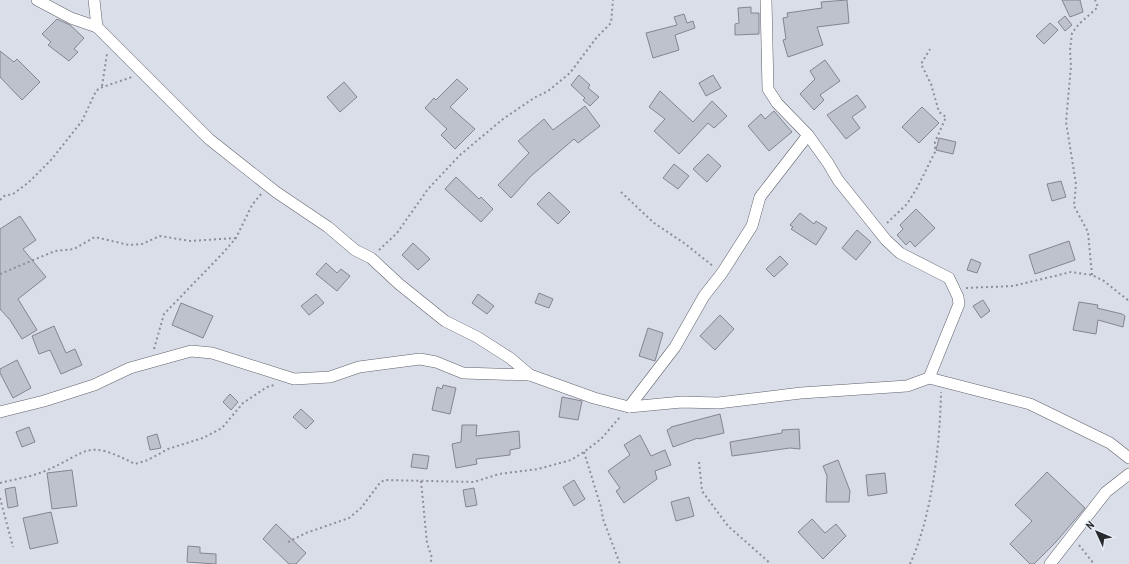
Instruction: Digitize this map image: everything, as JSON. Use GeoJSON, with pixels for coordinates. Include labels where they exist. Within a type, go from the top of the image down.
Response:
{"type":"FeatureCollection","features":[{"type":"Feature","properties":{"kind":"street"},"geometry":{"type":"LineString","coordinates":[[37,0],[71,18],[97,27],[209,139],[268,186],[328,227],[355,250],[371,258],[399,284],[445,321],[477,337],[510,358],[530,375]]}},
{"type":"Feature","properties":{"kind":"street"},"geometry":{"type":"LineString","coordinates":[[94,0],[97,27]]}},
{"type":"Feature","properties":{"kind":"street"},"geometry":{"type":"LineString","coordinates":[[766,0],[768,89],[777,102],[808,135],[838,180],[886,240],[900,253],[949,278],[954,288],[959,304],[929,378]]}},
{"type":"Feature","properties":{"kind":"street"},"geometry":{"type":"LineString","coordinates":[[629,407],[675,347],[704,296],[722,273],[752,226],[760,197],[808,135]]}},
{"type":"Feature","properties":{"kind":"street"},"geometry":{"type":"LineString","coordinates":[[0,412],[16,410],[94,385],[130,368],[191,351],[212,353],[294,379],[330,377],[359,367],[420,359],[436,362],[463,373],[530,375],[594,398],[629,407],[682,402],[718,403],[801,393],[907,386],[929,378],[1030,404],[1110,443],[1129,458]]}},
{"type":"Feature","properties":{"kind":"street"},"geometry":{"type":"LineString","coordinates":[[1050,564],[1106,492],[1129,474]]}},
{"type":"Feature","properties":{"kind":"path"},"geometry":{"type":"LineString","coordinates":[[371,258],[397,233],[428,189],[460,155],[503,119],[534,98],[548,91],[570,73],[598,37],[611,24],[613,0]]}},
{"type":"Feature","properties":{"kind":"path"},"geometry":{"type":"LineString","coordinates":[[1092,275],[1088,232],[1074,206],[1076,184],[1066,122],[1071,66],[1070,50],[1072,33],[1079,24],[1098,7],[1095,0]]}},
{"type":"Feature","properties":{"kind":"path"},"geometry":{"type":"LineString","coordinates":[[102,86],[109,38]]}},
{"type":"Feature","properties":{"kind":"path"},"geometry":{"type":"LineString","coordinates":[[879,231],[907,204],[917,188],[935,152],[935,142],[946,117],[938,112],[931,84],[921,64],[930,49]]}},
{"type":"Feature","properties":{"kind":"path"},"geometry":{"type":"LineString","coordinates":[[0,200],[4,196],[13,194],[29,182],[51,160],[82,121],[96,91],[102,86],[144,73]]}},
{"type":"Feature","properties":{"kind":"path"},"geometry":{"type":"LineString","coordinates":[[151,361],[164,314],[236,238],[252,205],[268,186]]}},
{"type":"Feature","properties":{"kind":"path"},"geometry":{"type":"LineString","coordinates":[[621,192],[654,223],[684,243],[722,273]]}},
{"type":"Feature","properties":{"kind":"path"},"geometry":{"type":"LineString","coordinates":[[0,274],[55,250],[74,250],[95,237],[129,245],[142,244],[160,236],[190,242],[236,238]]}},
{"type":"Feature","properties":{"kind":"path"},"geometry":{"type":"LineString","coordinates":[[954,288],[1013,286],[1071,272],[1092,275],[1104,281],[1129,301]]}},
{"type":"Feature","properties":{"kind":"path"},"geometry":{"type":"LineString","coordinates":[[0,483],[42,472],[59,465],[79,452],[91,449],[101,449],[134,464],[148,460],[168,449],[212,434],[222,428],[243,403],[253,395],[267,387],[294,379]]}},
{"type":"Feature","properties":{"kind":"path"},"geometry":{"type":"LineString","coordinates":[[910,564],[918,542],[933,483],[941,409],[941,381]]}},
{"type":"Feature","properties":{"kind":"path"},"geometry":{"type":"LineString","coordinates":[[288,542],[306,533],[349,518],[361,508],[379,484],[384,480],[457,483],[474,482],[499,474],[545,468],[571,460],[601,439],[629,407]]}},
{"type":"Feature","properties":{"kind":"path"},"geometry":{"type":"LineString","coordinates":[[584,452],[601,507],[603,519],[620,564]]}},
{"type":"Feature","properties":{"kind":"path"},"geometry":{"type":"LineString","coordinates":[[699,462],[702,491],[728,526],[771,564]]}},
{"type":"Feature","properties":{"kind":"path"},"geometry":{"type":"LineString","coordinates":[[421,481],[427,542],[432,558],[430,564]]}},
{"type":"Feature","properties":{"kind":"path"},"geometry":{"type":"LineString","coordinates":[[0,498],[13,547]]}},
{"type":"Feature","properties":{"kind":"path"},"geometry":{"type":"LineString","coordinates":[[1072,536],[1094,564]]}},
{"type":"Feature","properties":{"kind":"building"},"geometry":{"type":"Polygon","coordinates":[[[847,0],[849,23],[817,27],[823,45],[788,57],[783,40],[786,39],[783,18],[788,17],[787,13],[822,8],[821,2],[847,0]]]}},
{"type":"Feature","properties":{"kind":"building"},"geometry":{"type":"Polygon","coordinates":[[[1062,0],[1080,0],[1083,12],[1070,17],[1062,0]]]}},
{"type":"Feature","properties":{"kind":"building"},"geometry":{"type":"Polygon","coordinates":[[[751,7],[751,13],[759,13],[759,34],[735,35],[735,24],[739,23],[738,8],[751,7]]]}},
{"type":"Feature","properties":{"kind":"building"},"geometry":{"type":"Polygon","coordinates":[[[684,14],[687,23],[693,21],[695,28],[675,35],[679,50],[653,58],[646,33],[677,25],[674,17],[684,14]]]}},
{"type":"Feature","properties":{"kind":"building"},"geometry":{"type":"Polygon","coordinates":[[[1065,16],[1072,25],[1065,31],[1058,22],[1065,16]]]}},
{"type":"Feature","properties":{"kind":"building"},"geometry":{"type":"Polygon","coordinates":[[[57,19],[70,25],[84,38],[74,49],[78,52],[69,61],[48,45],[51,42],[42,34],[57,19]]]}},
{"type":"Feature","properties":{"kind":"building"},"geometry":{"type":"Polygon","coordinates":[[[1050,23],[1058,30],[1044,44],[1036,36],[1050,23]]]}},
{"type":"Feature","properties":{"kind":"building"},"geometry":{"type":"Polygon","coordinates":[[[0,51],[14,62],[17,59],[40,82],[22,100],[0,77],[0,51]]]}},
{"type":"Feature","properties":{"kind":"building"},"geometry":{"type":"Polygon","coordinates":[[[825,60],[840,81],[820,95],[824,100],[814,110],[800,94],[815,79],[810,71],[825,60]]]}},
{"type":"Feature","properties":{"kind":"building"},"geometry":{"type":"Polygon","coordinates":[[[579,75],[590,85],[588,88],[599,97],[590,106],[583,100],[585,98],[571,85],[579,75]]]}},
{"type":"Feature","properties":{"kind":"building"},"geometry":{"type":"Polygon","coordinates":[[[713,75],[721,88],[706,96],[699,83],[713,75]]]}},
{"type":"Feature","properties":{"kind":"building"},"geometry":{"type":"Polygon","coordinates":[[[457,79],[468,89],[450,107],[475,129],[455,149],[441,135],[447,129],[425,108],[434,98],[436,100],[457,79]]]}},
{"type":"Feature","properties":{"kind":"building"},"geometry":{"type":"Polygon","coordinates":[[[344,82],[357,97],[340,112],[327,97],[344,82]]]}},
{"type":"Feature","properties":{"kind":"building"},"geometry":{"type":"Polygon","coordinates":[[[660,91],[693,122],[712,101],[727,116],[714,128],[708,123],[679,154],[654,131],[665,119],[649,107],[660,91]]]}},
{"type":"Feature","properties":{"kind":"building"},"geometry":{"type":"Polygon","coordinates":[[[857,95],[866,107],[852,117],[860,128],[846,139],[827,115],[857,95]]]}},
{"type":"Feature","properties":{"kind":"building"},"geometry":{"type":"Polygon","coordinates":[[[585,106],[600,126],[578,143],[574,139],[531,176],[511,198],[498,185],[529,153],[518,141],[544,119],[553,130],[585,106]]]}},
{"type":"Feature","properties":{"kind":"building"},"geometry":{"type":"Polygon","coordinates":[[[922,107],[939,123],[919,143],[902,127],[922,107]]]}},
{"type":"Feature","properties":{"kind":"building"},"geometry":{"type":"Polygon","coordinates":[[[774,111],[792,132],[769,151],[748,126],[761,114],[765,119],[774,111]]]}},
{"type":"Feature","properties":{"kind":"building"},"geometry":{"type":"Polygon","coordinates":[[[939,138],[956,142],[953,154],[936,150],[939,138]]]}},
{"type":"Feature","properties":{"kind":"building"},"geometry":{"type":"Polygon","coordinates":[[[708,154],[721,166],[707,182],[693,169],[708,154]]]}},
{"type":"Feature","properties":{"kind":"building"},"geometry":{"type":"Polygon","coordinates":[[[674,164],[689,176],[678,189],[663,178],[674,164]]]}},
{"type":"Feature","properties":{"kind":"building"},"geometry":{"type":"Polygon","coordinates":[[[456,177],[479,199],[481,197],[493,209],[481,222],[445,189],[456,177]]]}},
{"type":"Feature","properties":{"kind":"building"},"geometry":{"type":"Polygon","coordinates":[[[1061,181],[1066,197],[1052,201],[1047,184],[1061,181]]]}},
{"type":"Feature","properties":{"kind":"building"},"geometry":{"type":"Polygon","coordinates":[[[549,192],[570,212],[558,224],[537,204],[549,192]]]}},
{"type":"Feature","properties":{"kind":"building"},"geometry":{"type":"Polygon","coordinates":[[[916,209],[935,228],[915,247],[910,241],[906,245],[897,235],[903,229],[900,225],[916,209]]]}},
{"type":"Feature","properties":{"kind":"building"},"geometry":{"type":"Polygon","coordinates":[[[800,213],[814,224],[816,221],[827,228],[816,245],[791,229],[793,227],[790,225],[800,213]]]}},
{"type":"Feature","properties":{"kind":"building"},"geometry":{"type":"Polygon","coordinates":[[[20,216],[36,240],[23,249],[46,277],[18,299],[37,330],[22,339],[10,320],[0,309],[0,229],[20,216]]]}},
{"type":"Feature","properties":{"kind":"building"},"geometry":{"type":"Polygon","coordinates":[[[857,230],[871,242],[856,260],[842,248],[857,230]]]}},
{"type":"Feature","properties":{"kind":"building"},"geometry":{"type":"Polygon","coordinates":[[[1069,241],[1075,260],[1035,274],[1029,255],[1069,241]]]}},
{"type":"Feature","properties":{"kind":"building"},"geometry":{"type":"Polygon","coordinates":[[[413,243],[430,259],[418,270],[402,255],[413,243]]]}},
{"type":"Feature","properties":{"kind":"building"},"geometry":{"type":"Polygon","coordinates":[[[780,256],[788,264],[774,277],[766,269],[780,256]]]}},
{"type":"Feature","properties":{"kind":"building"},"geometry":{"type":"Polygon","coordinates":[[[971,259],[981,263],[977,273],[967,270],[971,259]]]}},
{"type":"Feature","properties":{"kind":"building"},"geometry":{"type":"Polygon","coordinates":[[[326,263],[337,273],[341,269],[350,276],[337,291],[316,274],[326,263]]]}},
{"type":"Feature","properties":{"kind":"building"},"geometry":{"type":"Polygon","coordinates":[[[539,293],[553,299],[549,308],[535,303],[539,293]]]}},
{"type":"Feature","properties":{"kind":"building"},"geometry":{"type":"Polygon","coordinates":[[[316,294],[324,303],[309,315],[301,306],[316,294]]]}},
{"type":"Feature","properties":{"kind":"building"},"geometry":{"type":"Polygon","coordinates":[[[478,294],[494,306],[487,314],[472,303],[478,294]]]}},
{"type":"Feature","properties":{"kind":"building"},"geometry":{"type":"Polygon","coordinates":[[[983,300],[990,311],[981,318],[973,306],[983,300]]]}},
{"type":"Feature","properties":{"kind":"building"},"geometry":{"type":"Polygon","coordinates":[[[1079,302],[1098,305],[1097,308],[1122,314],[1125,316],[1123,327],[1098,320],[1096,334],[1073,330],[1079,302]]]}},
{"type":"Feature","properties":{"kind":"building"},"geometry":{"type":"Polygon","coordinates":[[[181,303],[213,316],[203,338],[172,325],[181,303]]]}},
{"type":"Feature","properties":{"kind":"building"},"geometry":{"type":"Polygon","coordinates":[[[720,315],[734,329],[715,350],[700,336],[720,315]]]}},
{"type":"Feature","properties":{"kind":"building"},"geometry":{"type":"Polygon","coordinates":[[[54,326],[66,353],[75,349],[82,365],[61,374],[50,350],[39,354],[32,336],[54,326]]]}},
{"type":"Feature","properties":{"kind":"building"},"geometry":{"type":"Polygon","coordinates":[[[648,328],[663,333],[655,361],[639,356],[648,328]]]}},
{"type":"Feature","properties":{"kind":"building"},"geometry":{"type":"Polygon","coordinates":[[[17,360],[31,388],[13,398],[0,373],[0,369],[17,360]]]}},
{"type":"Feature","properties":{"kind":"building"},"geometry":{"type":"Polygon","coordinates":[[[443,385],[456,388],[450,414],[432,410],[437,387],[442,389],[443,385]]]}},
{"type":"Feature","properties":{"kind":"building"},"geometry":{"type":"Polygon","coordinates":[[[230,394],[238,402],[231,410],[223,402],[230,394]]]}},
{"type":"Feature","properties":{"kind":"building"},"geometry":{"type":"Polygon","coordinates":[[[562,397],[582,401],[578,420],[559,417],[562,397]]]}},
{"type":"Feature","properties":{"kind":"building"},"geometry":{"type":"Polygon","coordinates":[[[301,409],[314,421],[306,429],[293,417],[301,409]]]}},
{"type":"Feature","properties":{"kind":"building"},"geometry":{"type":"Polygon","coordinates":[[[720,414],[724,433],[698,438],[673,447],[667,430],[671,427],[720,414]]]}},
{"type":"Feature","properties":{"kind":"building"},"geometry":{"type":"Polygon","coordinates":[[[462,425],[477,425],[476,436],[519,431],[520,448],[510,450],[510,455],[476,459],[477,464],[456,468],[452,444],[461,442],[462,425]]]}},
{"type":"Feature","properties":{"kind":"building"},"geometry":{"type":"Polygon","coordinates":[[[29,427],[35,442],[22,447],[16,432],[29,427]]]}},
{"type":"Feature","properties":{"kind":"building"},"geometry":{"type":"Polygon","coordinates":[[[799,429],[800,449],[790,448],[732,456],[730,442],[782,433],[782,430],[799,429]]]}},
{"type":"Feature","properties":{"kind":"building"},"geometry":{"type":"Polygon","coordinates":[[[157,434],[161,448],[150,450],[147,437],[157,434]]]}},
{"type":"Feature","properties":{"kind":"building"},"geometry":{"type":"Polygon","coordinates":[[[640,435],[651,456],[665,450],[671,465],[655,471],[657,479],[624,503],[616,491],[620,488],[608,471],[630,455],[624,445],[640,435]]]}},
{"type":"Feature","properties":{"kind":"building"},"geometry":{"type":"Polygon","coordinates":[[[413,454],[429,456],[427,469],[411,467],[413,454]]]}},
{"type":"Feature","properties":{"kind":"building"},"geometry":{"type":"Polygon","coordinates":[[[838,460],[850,491],[849,502],[826,502],[827,476],[823,466],[838,460]]]}},
{"type":"Feature","properties":{"kind":"building"},"geometry":{"type":"Polygon","coordinates":[[[72,470],[77,506],[52,509],[47,473],[72,470]]]}},
{"type":"Feature","properties":{"kind":"building"},"geometry":{"type":"Polygon","coordinates":[[[1047,472],[1085,508],[1055,543],[1034,564],[1030,564],[1010,544],[1032,521],[1015,505],[1047,472]]]}},
{"type":"Feature","properties":{"kind":"building"},"geometry":{"type":"Polygon","coordinates":[[[885,473],[887,493],[868,496],[866,475],[885,473]]]}},
{"type":"Feature","properties":{"kind":"building"},"geometry":{"type":"Polygon","coordinates":[[[574,480],[585,499],[574,506],[563,487],[574,480]]]}},
{"type":"Feature","properties":{"kind":"building"},"geometry":{"type":"Polygon","coordinates":[[[15,487],[18,506],[8,508],[5,489],[15,487]]]}},
{"type":"Feature","properties":{"kind":"building"},"geometry":{"type":"Polygon","coordinates":[[[474,488],[477,505],[466,507],[463,490],[474,488]]]}},
{"type":"Feature","properties":{"kind":"building"},"geometry":{"type":"Polygon","coordinates":[[[689,497],[694,516],[676,521],[671,502],[689,497]]]}},
{"type":"Feature","properties":{"kind":"building"},"geometry":{"type":"Polygon","coordinates":[[[51,512],[58,543],[30,549],[23,518],[51,512]]]}},
{"type":"Feature","properties":{"kind":"building"},"geometry":{"type":"Polygon","coordinates":[[[812,519],[825,533],[836,524],[846,536],[823,559],[798,532],[812,519]]]}},
{"type":"Feature","properties":{"kind":"building"},"geometry":{"type":"Polygon","coordinates":[[[276,524],[306,553],[296,564],[289,564],[263,539],[276,524]]]}},
{"type":"Feature","properties":{"kind":"building"},"geometry":{"type":"Polygon","coordinates":[[[188,546],[200,547],[200,553],[216,554],[216,564],[187,562],[188,546]]]}}]}
